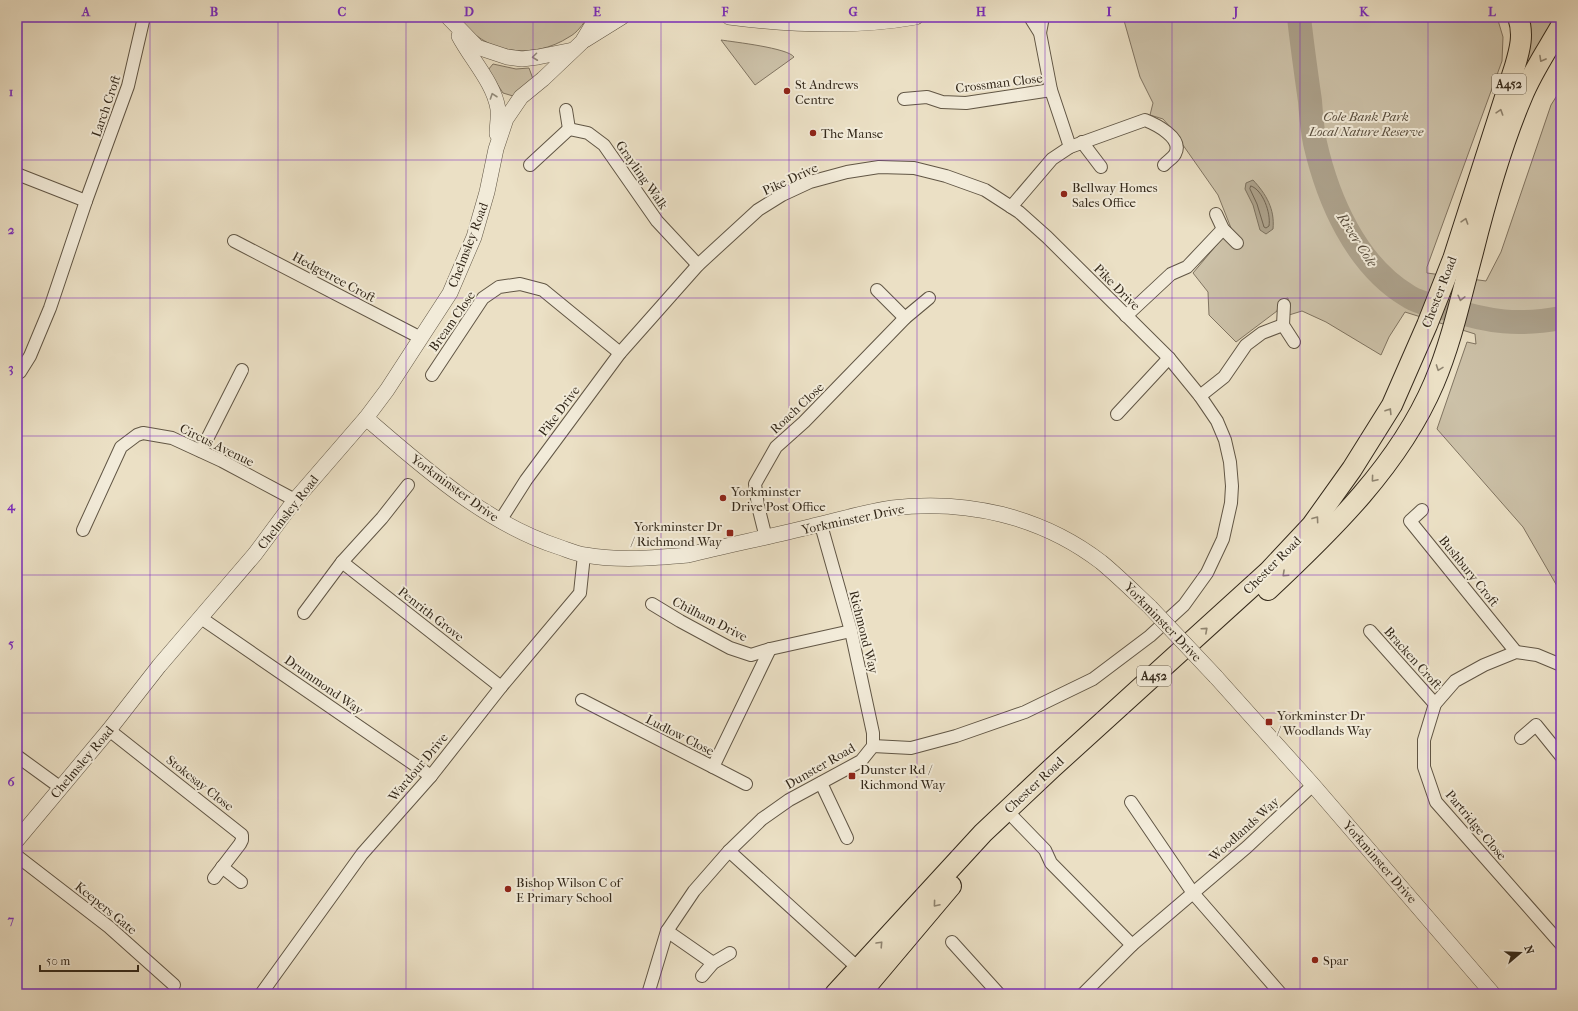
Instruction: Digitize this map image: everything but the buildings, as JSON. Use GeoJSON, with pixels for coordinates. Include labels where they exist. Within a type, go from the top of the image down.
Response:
{"type":"FeatureCollection","features":[{"type":"Feature","properties":{"kind":"highway","name":"Chester Road"},"geometry":{"type":"LineString","coordinates":[[860,994],[948,889],[1014,818],[1071,764],[1224,631],[1302,557],[1348,510],[1390,460],[1411,426],[1434,383],[1453,331],[1461,261],[1522,42],[1518,17]]}},
{"type":"Feature","properties":{"kind":"highway","name":"Chester Road"},"geometry":{"type":"LineString","coordinates":[[835,994],[983,833],[1052,768],[1268,572],[1312,524],[1352,469],[1392,404],[1427,325],[1461,261],[1522,96],[1561,26]]}},
{"type":"Feature","properties":{"kind":"street","name":"Larch Croft"},"geometry":{"type":"LineString","coordinates":[[17,374],[20,372],[30,356],[38,340],[50,308],[86,201],[128,86],[144,17]]}},
{"type":"Feature","properties":{"kind":"street"},"geometry":{"type":"LineString","coordinates":[[578,46],[597,17]]}},
{"type":"Feature","properties":{"kind":"street"},"geometry":{"type":"LineString","coordinates":[[451,20],[478,47],[507,57],[522,59],[538,57],[578,46],[622,17]]}},
{"type":"Feature","properties":{"kind":"street"},"geometry":{"type":"LineString","coordinates":[[729,17],[763,21],[842,24],[916,17]]}},
{"type":"Feature","properties":{"kind":"street"},"geometry":{"type":"LineString","coordinates":[[1030,17],[1040,33],[1051,90],[1070,147]]}},
{"type":"Feature","properties":{"kind":"street"},"geometry":{"type":"LineString","coordinates":[[1040,33],[1043,17]]}},
{"type":"Feature","properties":{"kind":"street","name":"Chelmsley Road"},"geometry":{"type":"LineString","coordinates":[[451,20],[465,48],[488,82],[498,109],[496,149]]}},
{"type":"Feature","properties":{"kind":"street","name":"Chelmsley Road"},"geometry":{"type":"LineString","coordinates":[[17,840],[109,730],[159,666],[255,554],[295,500],[366,418],[396,376],[450,293],[474,237],[487,192],[496,149],[506,119],[521,97],[543,79],[578,46]]}},
{"type":"Feature","properties":{"kind":"street","name":"Crossman Close"},"geometry":{"type":"LineString","coordinates":[[904,99],[927,96],[942,102],[966,103],[1051,90]]}},
{"type":"Feature","properties":{"kind":"street"},"geometry":{"type":"LineString","coordinates":[[530,165],[569,129],[566,110]]}},
{"type":"Feature","properties":{"kind":"street"},"geometry":{"type":"LineString","coordinates":[[1011,207],[1052,159],[1070,147],[1145,120],[1161,126],[1170,133],[1175,143],[1177,149],[1175,154],[1164,165]]}},
{"type":"Feature","properties":{"kind":"street","name":"Grayling Walk"},"geometry":{"type":"LineString","coordinates":[[569,129],[588,133],[604,145],[657,221],[698,265]]}},
{"type":"Feature","properties":{"kind":"street"},"geometry":{"type":"LineString","coordinates":[[1082,142],[1101,167]]}},
{"type":"Feature","properties":{"kind":"street","name":"Pike Drive"},"geometry":{"type":"LineString","coordinates":[[500,521],[526,480],[620,353],[698,265],[758,210],[810,182],[847,172],[879,167],[914,168],[946,176],[985,190],[1011,207],[1047,237],[1169,358],[1210,410],[1225,440],[1230,462],[1232,486],[1231,503],[1223,539],[1207,573],[1184,605],[1150,636]]}},
{"type":"Feature","properties":{"kind":"street"},"geometry":{"type":"LineString","coordinates":[[17,174],[86,201]]}},
{"type":"Feature","properties":{"kind":"street"},"geometry":{"type":"LineString","coordinates":[[1216,214],[1222,229],[1237,243]]}},
{"type":"Feature","properties":{"kind":"street"},"geometry":{"type":"LineString","coordinates":[[1126,316],[1171,274],[1187,267],[1222,229]]}},
{"type":"Feature","properties":{"kind":"street","name":"Hedgetree Croft"},"geometry":{"type":"LineString","coordinates":[[234,241],[421,338]]}},
{"type":"Feature","properties":{"kind":"street","name":"Bream Close"},"geometry":{"type":"LineString","coordinates":[[432,375],[483,298],[499,287],[520,284],[543,290],[620,353]]}},
{"type":"Feature","properties":{"kind":"street"},"geometry":{"type":"LineString","coordinates":[[877,290],[905,318]]}},
{"type":"Feature","properties":{"kind":"street","name":"Roach Close"},"geometry":{"type":"LineString","coordinates":[[766,538],[758,506],[755,484],[776,447],[830,396],[905,318],[929,298]]}},
{"type":"Feature","properties":{"kind":"street"},"geometry":{"type":"LineString","coordinates":[[1284,305],[1283,325],[1294,342]]}},
{"type":"Feature","properties":{"kind":"street"},"geometry":{"type":"LineString","coordinates":[[1200,396],[1224,377],[1246,345],[1262,333],[1283,325]]}},
{"type":"Feature","properties":{"kind":"street"},"geometry":{"type":"LineString","coordinates":[[1117,414],[1169,358]]}},
{"type":"Feature","properties":{"kind":"street"},"geometry":{"type":"LineString","coordinates":[[201,451],[242,370]]}},
{"type":"Feature","properties":{"kind":"street","name":"Yorkminster Drive"},"geometry":{"type":"LineString","coordinates":[[366,418],[414,459],[459,494],[500,521],[540,541],[584,555],[621,559],[688,555],[891,508],[938,506],[972,508],[989,511],[1026,521],[1064,539],[1101,562],[1128,585],[1150,607],[1216,677],[1313,785],[1493,994]]}},
{"type":"Feature","properties":{"kind":"street","name":"Circus Avenue"},"geometry":{"type":"LineString","coordinates":[[83,530],[122,447],[137,435],[143,433],[172,438],[201,451],[295,500]]}},
{"type":"Feature","properties":{"kind":"street"},"geometry":{"type":"LineString","coordinates":[[304,613],[342,562],[382,518],[408,485]]}},
{"type":"Feature","properties":{"kind":"street","name":"Bushbury Croft"},"geometry":{"type":"LineString","coordinates":[[1422,510],[1410,521],[1516,652]]}},
{"type":"Feature","properties":{"kind":"street","name":"Richmond Way"},"geometry":{"type":"LineString","coordinates":[[821,525],[851,631],[873,732],[873,746]]}},
{"type":"Feature","properties":{"kind":"street","name":"Wardour Drive"},"geometry":{"type":"LineString","coordinates":[[261,994],[362,854],[431,776],[501,687],[580,593],[584,555]]}},
{"type":"Feature","properties":{"kind":"street","name":"Penrith Grove"},"geometry":{"type":"LineString","coordinates":[[342,562],[501,687]]}},
{"type":"Feature","properties":{"kind":"street","name":"Chilham Drive"},"geometry":{"type":"LineString","coordinates":[[652,604],[730,648],[751,655],[770,649],[851,631]]}},
{"type":"Feature","properties":{"kind":"street","name":"Drummond Way"},"geometry":{"type":"LineString","coordinates":[[201,618],[431,776]]}},
{"type":"Feature","properties":{"kind":"street","name":"Bracken Croft"},"geometry":{"type":"LineString","coordinates":[[1370,631],[1435,704]]}},
{"type":"Feature","properties":{"kind":"street","name":"Dunster Road"},"geometry":{"type":"LineString","coordinates":[[648,994],[667,931],[694,891],[729,851],[762,819],[789,800],[861,761],[873,746],[911,748],[956,736],[1025,712],[1093,679],[1150,636]]}},
{"type":"Feature","properties":{"kind":"street","name":"Ludlow Close"},"geometry":{"type":"LineString","coordinates":[[582,700],[713,767],[770,649]]}},
{"type":"Feature","properties":{"kind":"street"},"geometry":{"type":"LineString","coordinates":[[1516,652],[1537,655],[1561,665]]}},
{"type":"Feature","properties":{"kind":"street","name":"Partridge Close"},"geometry":{"type":"LineString","coordinates":[[1516,652],[1484,665],[1455,681],[1435,704],[1424,740],[1424,767],[1436,802],[1561,944]]}},
{"type":"Feature","properties":{"kind":"street"},"geometry":{"type":"LineString","coordinates":[[1521,738],[1536,725],[1561,756]]}},
{"type":"Feature","properties":{"kind":"street","name":"Stokesay Close"},"geometry":{"type":"LineString","coordinates":[[109,730],[242,835],[240,844],[214,878]]}},
{"type":"Feature","properties":{"kind":"street"},"geometry":{"type":"LineString","coordinates":[[17,756],[60,788]]}},
{"type":"Feature","properties":{"kind":"street"},"geometry":{"type":"LineString","coordinates":[[713,767],[746,784]]}},
{"type":"Feature","properties":{"kind":"street"},"geometry":{"type":"LineString","coordinates":[[821,782],[847,838]]}},
{"type":"Feature","properties":{"kind":"street","name":"Woodlands Way"},"geometry":{"type":"LineString","coordinates":[[1083,994],[1132,945],[1247,847],[1313,785]]}},
{"type":"Feature","properties":{"kind":"street"},"geometry":{"type":"LineString","coordinates":[[1131,802],[1193,893],[1281,994]]}},
{"type":"Feature","properties":{"kind":"street"},"geometry":{"type":"LineString","coordinates":[[1014,818],[1045,850],[1052,863],[1132,945]]}},
{"type":"Feature","properties":{"kind":"street"},"geometry":{"type":"LineString","coordinates":[[729,851],[858,968]]}},
{"type":"Feature","properties":{"kind":"street","name":"Keepers Gate"},"geometry":{"type":"LineString","coordinates":[[17,856],[109,927],[174,985]]}},
{"type":"Feature","properties":{"kind":"street"},"geometry":{"type":"LineString","coordinates":[[222,867],[240,882]]}},
{"type":"Feature","properties":{"kind":"street"},"geometry":{"type":"LineString","coordinates":[[667,931],[713,963]]}},
{"type":"Feature","properties":{"kind":"street"},"geometry":{"type":"LineString","coordinates":[[952,942],[999,994]]}},
{"type":"Feature","properties":{"kind":"street"},"geometry":{"type":"LineString","coordinates":[[702,976],[713,963],[730,953]]}},
{"type":"Feature","properties":{"kind":"green space"},"geometry":{"type":"Polygon","coordinates":[[[460,17],[588,17],[577,31],[569,37],[540,49],[525,51],[510,50],[495,46],[470,30],[460,17]]]}},
{"type":"Feature","properties":{"kind":"green space","name":"Cole Bank Park Local Nature Reserve"},"geometry":{"type":"Polygon","coordinates":[[[1123,17],[1497,17],[1503,37],[1502,61],[1427,267],[1427,273],[1486,281],[1501,252],[1551,105],[1561,89],[1561,593],[1523,527],[1437,429],[1467,342],[1476,344],[1475,334],[1405,312],[1389,337],[1381,355],[1326,322],[1302,311],[1289,315],[1288,298],[1280,300],[1277,311],[1236,342],[1209,315],[1208,292],[1193,273],[1231,228],[1218,195],[1171,128],[1163,119],[1150,115],[1153,103],[1140,77],[1123,17]]]}},
{"type":"Feature","properties":{"kind":"green space"},"geometry":{"type":"Polygon","coordinates":[[[1527,17],[1561,17],[1513,98],[1527,17]]]}},
{"type":"Feature","properties":{"kind":"green space"},"geometry":{"type":"Polygon","coordinates":[[[721,40],[772,48],[790,54],[794,57],[755,85],[721,40]]]}},
{"type":"Feature","properties":{"kind":"green space"},"geometry":{"type":"Polygon","coordinates":[[[493,64],[516,69],[529,68],[533,79],[513,96],[503,93],[488,70],[493,64]]]}},
{"type":"Feature","properties":{"kind":"water"},"geometry":{"type":"Polygon","coordinates":[[[1253,180],[1266,196],[1273,215],[1273,229],[1266,234],[1260,230],[1253,205],[1245,189],[1246,183],[1253,180]]]}},
{"type":"Feature","properties":{"kind":"waterway","name":"River Cole"},"geometry":{"type":"LineString","coordinates":[[1299,17],[1313,132],[1321,165],[1336,208],[1359,249],[1373,267],[1390,283],[1408,296],[1427,304],[1490,320],[1531,322],[1561,318]]}},
{"type":"Feature","properties":{"kind":"place","name":"St Andrews Centre"},"geometry":{"type":"Point","coordinates":[787,91]}},
{"type":"Feature","properties":{"kind":"place","name":"The Manse"},"geometry":{"type":"Point","coordinates":[813,133]}},
{"type":"Feature","properties":{"kind":"place","name":"Bellway Homes Sales Office"},"geometry":{"type":"Point","coordinates":[1064,194]}},
{"type":"Feature","properties":{"kind":"place","name":"Yorkminster Drive Post Office"},"geometry":{"type":"Point","coordinates":[723,498]}},
{"type":"Feature","properties":{"kind":"place","name":"Yorkminster Dr / Richmond Way"},"geometry":{"type":"Point","coordinates":[730,533]}},
{"type":"Feature","properties":{"kind":"place","name":"Yorkminster Dr / Woodlands Way"},"geometry":{"type":"Point","coordinates":[1269,722]}},
{"type":"Feature","properties":{"kind":"place","name":"Dunster Rd / Richmond Way"},"geometry":{"type":"Point","coordinates":[852,776]}},
{"type":"Feature","properties":{"kind":"place","name":"Bishop Wilson C of E Primary School"},"geometry":{"type":"Point","coordinates":[508,889]}},
{"type":"Feature","properties":{"kind":"place","name":"Spar"},"geometry":{"type":"Point","coordinates":[1315,960]}}]}
